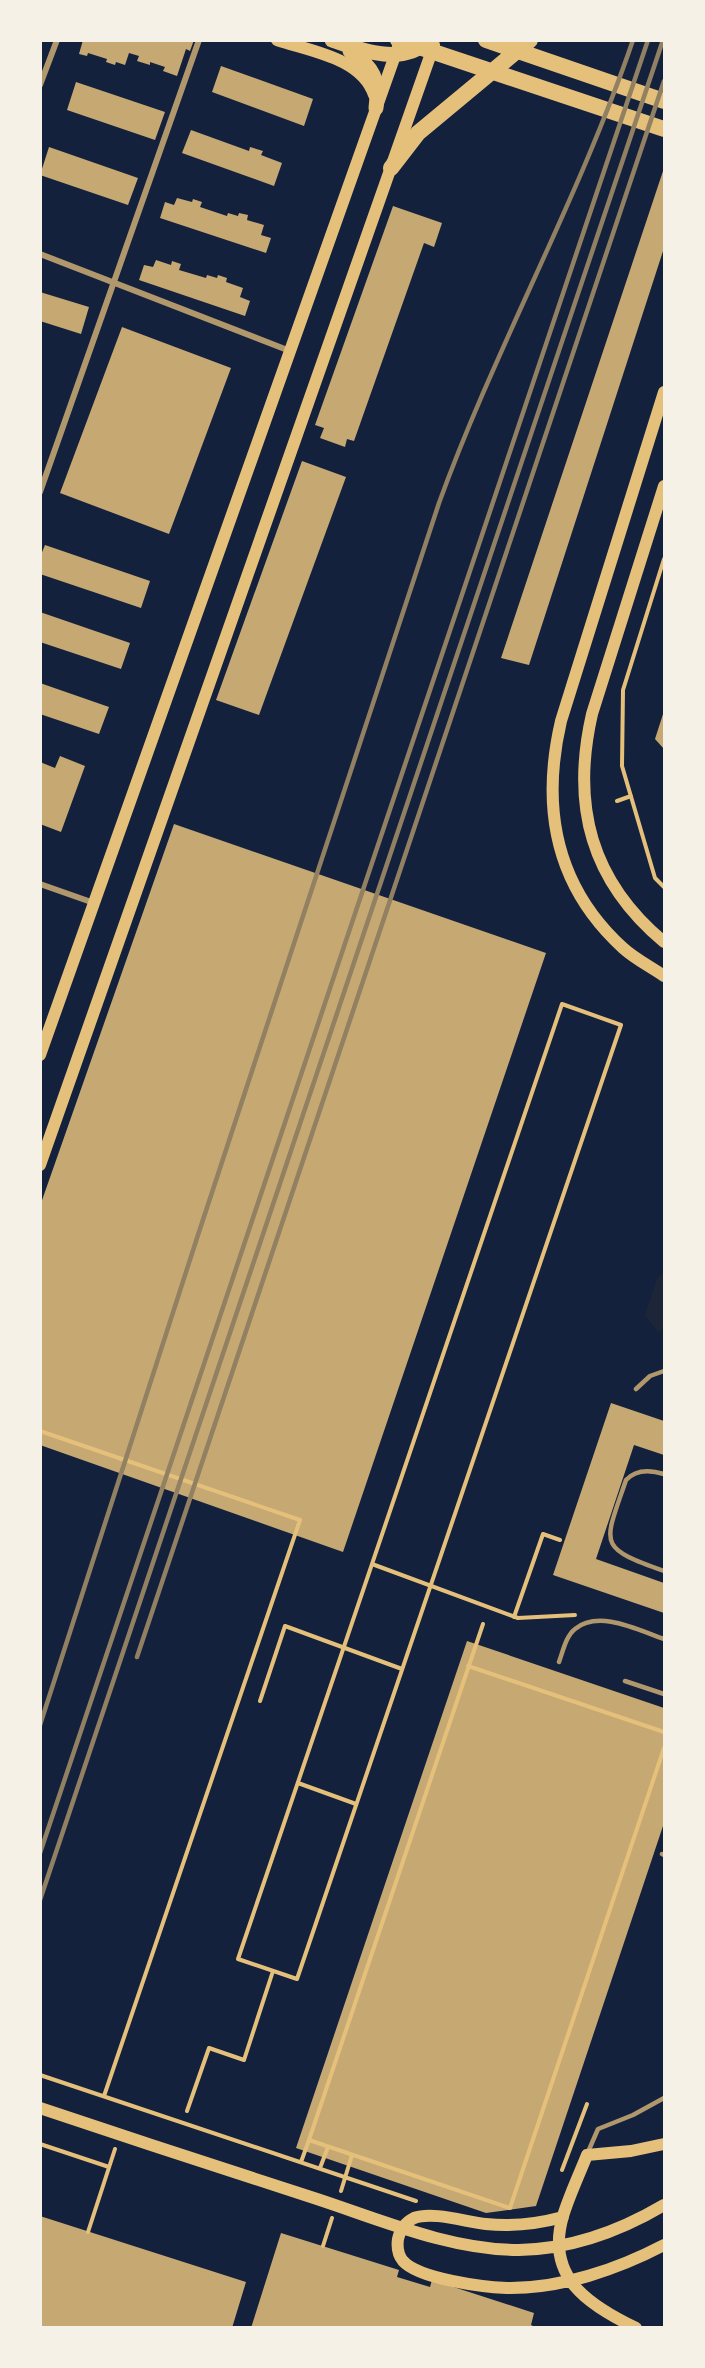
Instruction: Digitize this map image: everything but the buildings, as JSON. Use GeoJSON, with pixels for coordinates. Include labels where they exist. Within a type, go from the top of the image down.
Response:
{"type":"FeatureCollection","features":[{"type":"Feature","properties":{"kind":"highway"},"geometry":{"type":"LineString","coordinates":[[486,40],[664,101]]}},
{"type":"Feature","properties":{"kind":"highway"},"geometry":{"type":"LineString","coordinates":[[391,168],[418,133],[530,40]]}},
{"type":"Feature","properties":{"kind":"highway"},"geometry":{"type":"LineString","coordinates":[[398,45],[664,129]]}},
{"type":"Feature","properties":{"kind":"main road"},"geometry":{"type":"LineString","coordinates":[[277,40],[360,73],[371,86],[376,108]]}},
{"type":"Feature","properties":{"kind":"main road"},"geometry":{"type":"LineString","coordinates":[[334,41],[377,54],[398,45],[414,50],[430,40]]}},
{"type":"Feature","properties":{"kind":"main road"},"geometry":{"type":"LineString","coordinates":[[40,1165],[436,40]]}},
{"type":"Feature","properties":{"kind":"main road"},"geometry":{"type":"LineString","coordinates":[[334,41],[367,64],[378,91],[376,108]]}},
{"type":"Feature","properties":{"kind":"main road"},"geometry":{"type":"LineString","coordinates":[[40,1055],[398,45]]}},
{"type":"Feature","properties":{"kind":"main road"},"geometry":{"type":"LineString","coordinates":[[664,392],[561,721],[554,751],[551,792],[556,837],[576,886],[598,922],[624,948],[664,976]]}},
{"type":"Feature","properties":{"kind":"main road"},"geometry":{"type":"LineString","coordinates":[[664,486],[592,714],[586,741],[583,779],[585,812],[595,847],[611,884],[638,919],[664,942]]}},
{"type":"Feature","properties":{"kind":"main road"},"geometry":{"type":"LineString","coordinates":[[40,2108],[416,2232],[483,2247],[518,2250],[555,2247],[590,2239],[618,2229],[664,2205]]}},
{"type":"Feature","properties":{"kind":"main road"},"geometry":{"type":"LineString","coordinates":[[636,2328],[599,2309],[582,2297],[569,2280],[561,2259],[559,2236],[563,2217],[587,2156],[631,2151],[664,2144]]}},
{"type":"Feature","properties":{"kind":"main road"},"geometry":{"type":"LineString","coordinates":[[563,2217],[536,2224],[512,2225],[424,2216],[413,2219],[399,2233],[398,2252],[403,2260],[419,2270],[475,2285],[509,2288],[543,2285],[610,2269],[664,2245]]}},
{"type":"Feature","properties":{"kind":"street"},"geometry":{"type":"LineString","coordinates":[[40,86],[57,40]]}},
{"type":"Feature","properties":{"kind":"street"},"geometry":{"type":"LineString","coordinates":[[40,492],[199,40]]}},
{"type":"Feature","properties":{"kind":"street"},"geometry":{"type":"LineString","coordinates":[[40,254],[290,351]]}},
{"type":"Feature","properties":{"kind":"street"},"geometry":{"type":"LineString","coordinates":[[40,884],[94,903]]}},
{"type":"Feature","properties":{"kind":"lane"},"geometry":{"type":"LineString","coordinates":[[636,1389],[650,1376],[664,1371]]}},
{"type":"Feature","properties":{"kind":"lane"},"geometry":{"type":"LineString","coordinates":[[664,1474],[649,1471],[632,1474],[626,1480],[610,1533],[610,1542],[617,1551],[628,1558],[664,1571]]}},
{"type":"Feature","properties":{"kind":"lane"},"geometry":{"type":"LineString","coordinates":[[558,1662],[566,1642],[575,1629],[590,1622],[619,1624],[664,1639]]}},
{"type":"Feature","properties":{"kind":"lane"},"geometry":{"type":"LineString","coordinates":[[625,1681],[664,1694]]}},
{"type":"Feature","properties":{"kind":"lane"},"geometry":{"type":"LineString","coordinates":[[587,2156],[598,2129],[633,2115],[664,2098]]}},
{"type":"Feature","properties":{"kind":"path"},"geometry":{"type":"LineString","coordinates":[[664,559],[623,690],[622,766],[655,878],[664,887]]}},
{"type":"Feature","properties":{"kind":"path"},"geometry":{"type":"LineString","coordinates":[[617,801],[631,796]]}},
{"type":"Feature","properties":{"kind":"path"},"geometry":{"type":"LineString","coordinates":[[562,1004],[621,1025],[431,1585],[297,1979],[238,1959],[562,1004]]}},
{"type":"Feature","properties":{"kind":"path"},"geometry":{"type":"LineString","coordinates":[[40,1431],[300,1520],[104,2096]]}},
{"type":"Feature","properties":{"kind":"path"},"geometry":{"type":"LineString","coordinates":[[372,1564],[516,1617],[543,1534],[560,1540]]}},
{"type":"Feature","properties":{"kind":"path"},"geometry":{"type":"LineString","coordinates":[[301,2162],[483,1624]]}},
{"type":"Feature","properties":{"kind":"path"},"geometry":{"type":"LineString","coordinates":[[260,1701],[285,1626],[402,1669]]}},
{"type":"Feature","properties":{"kind":"path"},"geometry":{"type":"LineString","coordinates":[[468,1666],[664,1732]]}},
{"type":"Feature","properties":{"kind":"path"},"geometry":{"type":"LineString","coordinates":[[309,2140],[510,2208],[664,1748]]}},
{"type":"Feature","properties":{"kind":"path"},"geometry":{"type":"LineString","coordinates":[[298,1783],[356,1804]]}},
{"type":"Feature","properties":{"kind":"path"},"geometry":{"type":"LineString","coordinates":[[187,2111],[209,2048],[244,2060],[273,1971]]}},
{"type":"Feature","properties":{"kind":"path"},"geometry":{"type":"LineString","coordinates":[[40,2075],[424,2204]]}},
{"type":"Feature","properties":{"kind":"path"},"geometry":{"type":"LineString","coordinates":[[559,2177],[587,2104]]}},
{"type":"Feature","properties":{"kind":"path"},"geometry":{"type":"LineString","coordinates":[[88,2232],[120,2134]]}},
{"type":"Feature","properties":{"kind":"path"},"geometry":{"type":"LineString","coordinates":[[40,2144],[109,2167]]}},
{"type":"Feature","properties":{"kind":"path"},"geometry":{"type":"LineString","coordinates":[[320,2168],[328,2147]]}},
{"type":"Feature","properties":{"kind":"path"},"geometry":{"type":"LineString","coordinates":[[349,2166],[352,2155]]}},
{"type":"Feature","properties":{"kind":"shaded area"},"geometry":{"type":"Polygon","coordinates":[[[664,1272],[664,1327],[659,1333],[645,1315],[657,1279],[664,1272]]]}},
{"type":"Feature","properties":{"kind":"railway"},"geometry":{"type":"LineString","coordinates":[[40,1725],[197,1238],[439,503],[461,445],[588,157],[633,40]]}},
{"type":"Feature","properties":{"kind":"railway"},"geometry":{"type":"LineString","coordinates":[[40,1853],[648,40]]}},
{"type":"Feature","properties":{"kind":"railway"},"geometry":{"type":"LineString","coordinates":[[40,1900],[663,40]]}},
{"type":"Feature","properties":{"kind":"railway"},"geometry":{"type":"LineString","coordinates":[[137,1657],[664,81]]}}]}
